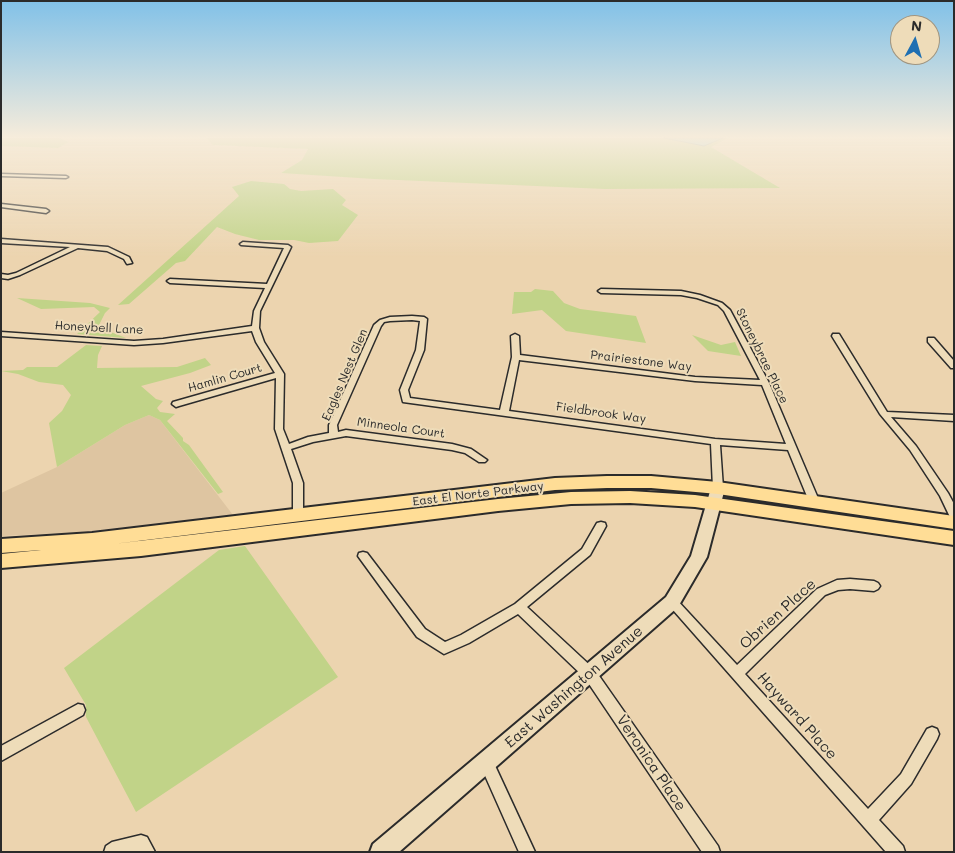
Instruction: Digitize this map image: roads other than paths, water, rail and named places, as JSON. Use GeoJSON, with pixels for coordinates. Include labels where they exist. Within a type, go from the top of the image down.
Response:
{"type":"FeatureCollection","features":[{"type":"Feature","properties":{"kind":"main road","name":"East El Norte Parkway"},"geometry":{"type":"LineString","coordinates":[[1,546],[92,540],[555,484],[607,482],[651,482],[716,496],[954,538]]}},
{"type":"Feature","properties":{"kind":"main road","name":"East El Norte Parkway"},"geometry":{"type":"LineString","coordinates":[[1,561],[141,549],[498,505],[571,498],[630,497],[676,499],[716,496],[816,503],[954,523]]}},
{"type":"Feature","properties":{"kind":"main road","name":"East Washington Avenue"},"geometry":{"type":"LineString","coordinates":[[381,852],[672,602],[699,557],[716,496]]}},
{"type":"Feature","properties":{"kind":"street"},"geometry":{"type":"LineString","coordinates":[[1,205],[46,212]]}},
{"type":"Feature","properties":{"kind":"street"},"geometry":{"type":"LineString","coordinates":[[1,241],[78,245],[108,249],[127,258],[129,262]]}},
{"type":"Feature","properties":{"kind":"street"},"geometry":{"type":"LineString","coordinates":[[243,244],[288,247],[258,311],[255,328],[260,342],[280,374],[278,429],[298,483],[298,516]]}},
{"type":"Feature","properties":{"kind":"street"},"geometry":{"type":"LineString","coordinates":[[1,276],[8,277],[18,274],[78,245]]}},
{"type":"Feature","properties":{"kind":"street"},"geometry":{"type":"LineString","coordinates":[[170,281],[269,286]]}},
{"type":"Feature","properties":{"kind":"street","name":"Stoneybrae Place"},"geometry":{"type":"LineString","coordinates":[[601,292],[681,293],[706,298],[720,304],[727,310],[765,383],[816,503]]}},
{"type":"Feature","properties":{"kind":"street","name":"Eagles Nest Glen"},"geometry":{"type":"LineString","coordinates":[[334,434],[333,425],[378,325],[382,321],[390,319],[424,319],[420,350],[404,390],[406,400]]}},
{"type":"Feature","properties":{"kind":"street","name":"Honeybell Lane"},"geometry":{"type":"LineString","coordinates":[[1,334],[134,343],[163,341],[255,328]]}},
{"type":"Feature","properties":{"kind":"street"},"geometry":{"type":"LineString","coordinates":[[504,412],[516,357],[515,336]]}},
{"type":"Feature","properties":{"kind":"street"},"geometry":{"type":"LineString","coordinates":[[836,336],[884,414],[912,448],[944,495],[954,514]]}},
{"type":"Feature","properties":{"kind":"street"},"geometry":{"type":"LineString","coordinates":[[931,340],[954,366]]}},
{"type":"Feature","properties":{"kind":"street","name":"Prairiestone Way"},"geometry":{"type":"LineString","coordinates":[[516,357],[696,379],[765,383]]}},
{"type":"Feature","properties":{"kind":"street","name":"Hamlin Court"},"geometry":{"type":"LineString","coordinates":[[176,404],[280,374]]}},
{"type":"Feature","properties":{"kind":"street","name":"Fieldbrook Way"},"geometry":{"type":"LineString","coordinates":[[406,400],[715,442],[792,447]]}},
{"type":"Feature","properties":{"kind":"street"},"geometry":{"type":"LineString","coordinates":[[884,414],[954,418]]}},
{"type":"Feature","properties":{"kind":"street","name":"Minneola Court"},"geometry":{"type":"LineString","coordinates":[[286,448],[334,434],[360,434],[452,447],[468,451],[482,460]]}},
{"type":"Feature","properties":{"kind":"street"},"geometry":{"type":"LineString","coordinates":[[715,442],[716,496]]}},
{"type":"Feature","properties":{"kind":"street"},"geometry":{"type":"LineString","coordinates":[[363,556],[421,633],[444,648],[465,639],[520,607],[586,552],[601,526]]}},
{"type":"Feature","properties":{"kind":"street","name":"Obrien Place"},"geometry":{"type":"LineString","coordinates":[[736,674],[821,592],[837,585],[874,586]]}},
{"type":"Feature","properties":{"kind":"street","name":"Hayward Place"},"geometry":{"type":"LineString","coordinates":[[672,602],[897,852]]}},
{"type":"Feature","properties":{"kind":"street","name":"Veronica Place"},"geometry":{"type":"LineString","coordinates":[[520,607],[590,674],[712,852]]}},
{"type":"Feature","properties":{"kind":"street"},"geometry":{"type":"LineString","coordinates":[[1,754],[78,710]]}},
{"type":"Feature","properties":{"kind":"street"},"geometry":{"type":"LineString","coordinates":[[868,820],[906,778],[932,734]]}},
{"type":"Feature","properties":{"kind":"street"},"geometry":{"type":"LineString","coordinates":[[486,762],[527,852]]}},
{"type":"Feature","properties":{"kind":"street"},"geometry":{"type":"LineString","coordinates":[[112,852],[118,848],[144,848]]}}]}
